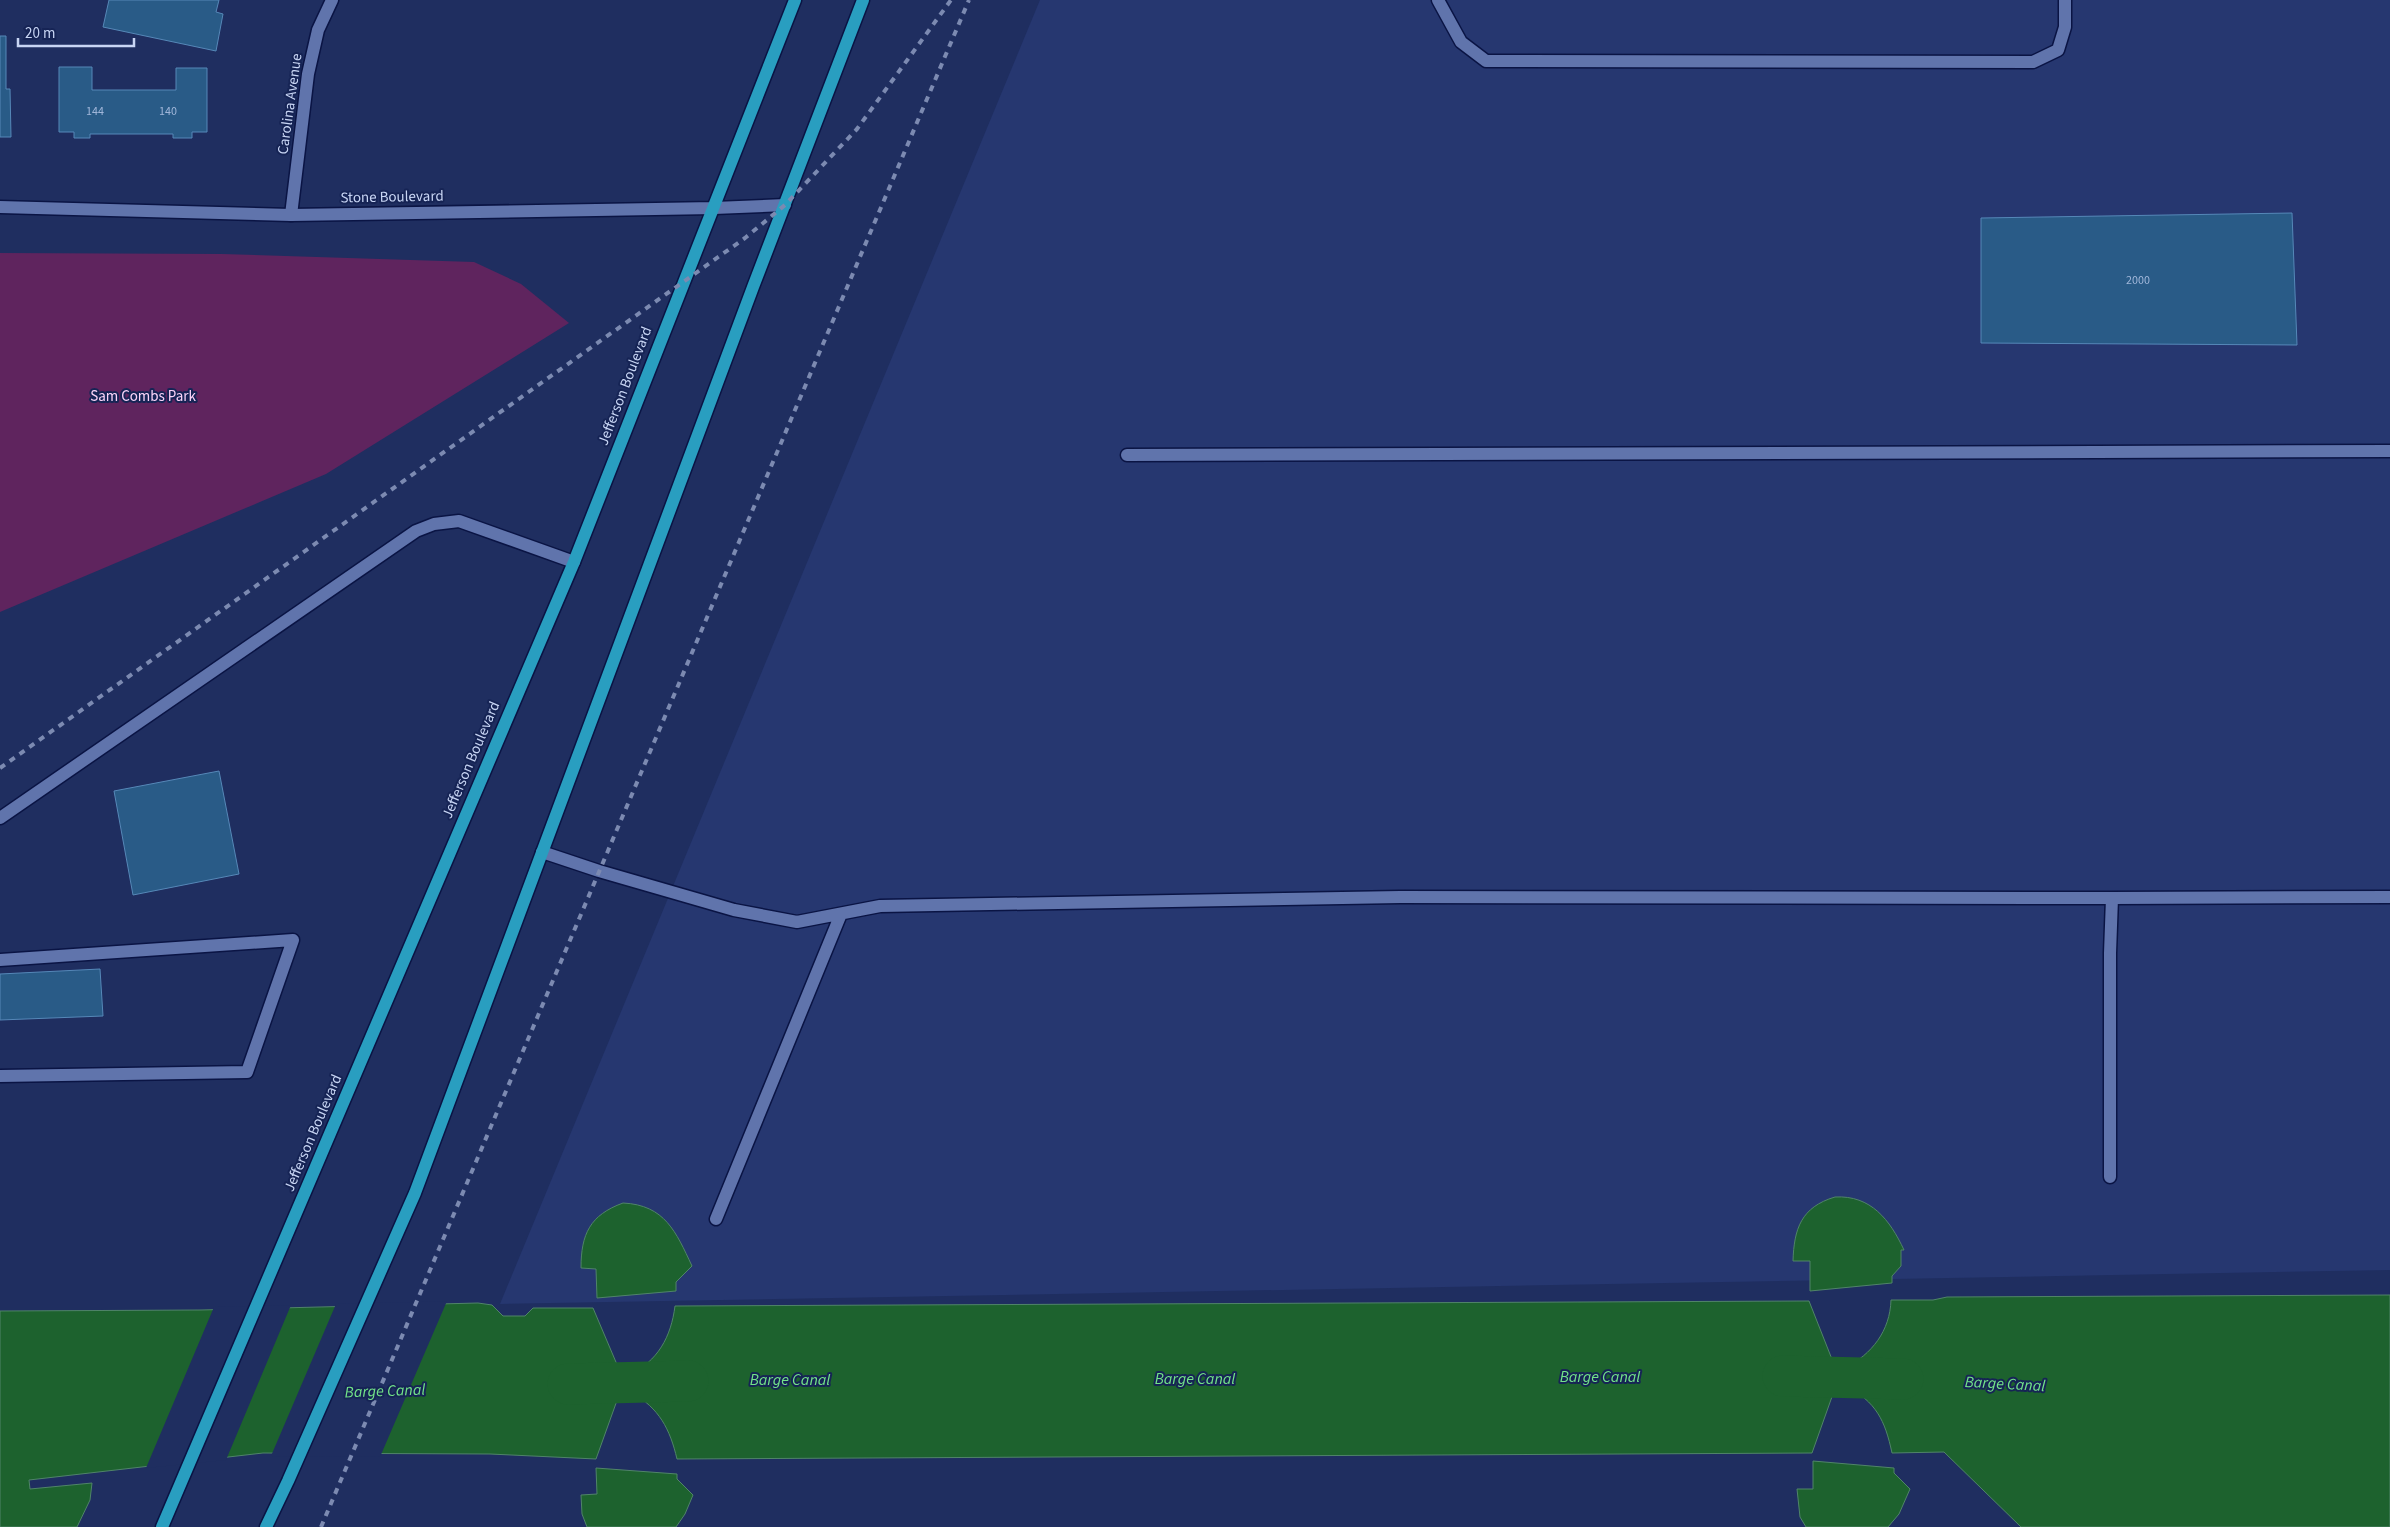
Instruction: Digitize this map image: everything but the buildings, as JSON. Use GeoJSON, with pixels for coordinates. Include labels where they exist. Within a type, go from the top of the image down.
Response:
{"type":"FeatureCollection","features":[{"type":"Feature","properties":{"kind":"main road","name":"Jefferson Boulevard"},"geometry":{"type":"LineString","coordinates":[[162,1527],[574,562],[795,0]]}},
{"type":"Feature","properties":{"kind":"main road"},"geometry":{"type":"LineString","coordinates":[[266,1527],[415,1193],[863,0]]}},
{"type":"Feature","properties":{"kind":"street","name":"Carolina Avenue"},"geometry":{"type":"LineString","coordinates":[[291,215],[308,74],[318,30],[332,0]]}},
{"type":"Feature","properties":{"kind":"street"},"geometry":{"type":"LineString","coordinates":[[1438,0],[1461,42],[1486,61],[2033,62],[2058,50],[2065,27],[2064,0]]}},
{"type":"Feature","properties":{"kind":"street","name":"Stone Boulevard"},"geometry":{"type":"LineString","coordinates":[[0,208],[291,215],[714,208],[785,205]]}},
{"type":"Feature","properties":{"kind":"street"},"geometry":{"type":"LineString","coordinates":[[1127,455],[2390,451]]}},
{"type":"Feature","properties":{"kind":"street"},"geometry":{"type":"LineString","coordinates":[[0,818],[416,532],[434,524],[459,520],[574,562]]}},
{"type":"Feature","properties":{"kind":"street"},"geometry":{"type":"LineString","coordinates":[[542,852],[599,871],[734,910],[797,922],[880,906],[1400,897],[2112,898],[2390,896]]}},
{"type":"Feature","properties":{"kind":"street"},"geometry":{"type":"LineString","coordinates":[[2110,1177],[2110,953],[2112,898]]}},
{"type":"Feature","properties":{"kind":"street"},"geometry":{"type":"LineString","coordinates":[[716,1219],[841,914]]}},
{"type":"Feature","properties":{"kind":"street"},"geometry":{"type":"LineString","coordinates":[[0,960],[293,940],[247,1072],[0,1076]]}},
{"type":"Feature","properties":{"kind":"shaded area"},"geometry":{"type":"Polygon","coordinates":[[[1040,0],[2390,0],[2390,1270],[500,1304],[1040,0]]]}},
{"type":"Feature","properties":{"kind":"green space","name":"Sam Combs Park"},"geometry":{"type":"Polygon","coordinates":[[[0,253],[222,254],[474,262],[521,284],[569,323],[326,474],[0,612],[0,253]]]}},
{"type":"Feature","properties":{"kind":"water"},"geometry":{"type":"Polygon","coordinates":[[[1835,1197],[1848,1197],[1869,1205],[1886,1220],[1892,1229],[1904,1250],[1901,1250],[1901,1266],[1892,1276],[1892,1283],[1810,1291],[1810,1261],[1793,1261],[1795,1239],[1807,1213],[1823,1201],[1835,1197]]]}},
{"type":"Feature","properties":{"kind":"water"},"geometry":{"type":"Polygon","coordinates":[[[623,1203],[649,1209],[659,1215],[674,1232],[692,1266],[676,1282],[676,1291],[597,1298],[596,1269],[581,1268],[583,1245],[595,1220],[603,1213],[623,1203]]]}},
{"type":"Feature","properties":{"kind":"water"},"geometry":{"type":"Polygon","coordinates":[[[2390,1295],[2390,1527],[2021,1527],[1944,1452],[1892,1453],[1886,1431],[1878,1413],[1865,1399],[1846,1386],[1848,1376],[1845,1368],[1863,1356],[1878,1340],[1887,1322],[1891,1300],[1933,1300],[1947,1297],[2390,1295]]]}},
{"type":"Feature","properties":{"kind":"water"},"geometry":{"type":"Polygon","coordinates":[[[1809,1301],[1839,1377],[1812,1453],[677,1459],[671,1438],[662,1420],[649,1405],[632,1393],[633,1384],[629,1375],[648,1363],[661,1347],[670,1328],[675,1306],[1809,1301]]]}},
{"type":"Feature","properties":{"kind":"water"},"geometry":{"type":"Polygon","coordinates":[[[478,1303],[492,1305],[503,1316],[525,1316],[533,1308],[593,1308],[624,1381],[596,1459],[490,1454],[263,1453],[29,1480],[30,1489],[92,1483],[90,1500],[77,1527],[0,1527],[0,1311],[201,1310],[478,1303]]]}},
{"type":"Feature","properties":{"kind":"water"},"geometry":{"type":"Polygon","coordinates":[[[1813,1461],[1894,1468],[1894,1473],[1910,1489],[1899,1514],[1888,1527],[1806,1527],[1800,1517],[1797,1489],[1813,1489],[1813,1461]]]}},
{"type":"Feature","properties":{"kind":"water"},"geometry":{"type":"Polygon","coordinates":[[[596,1468],[677,1474],[677,1479],[693,1495],[685,1514],[676,1527],[587,1527],[582,1514],[581,1495],[597,1494],[596,1468]]]}},
{"type":"Feature","properties":{"kind":"pier"},"geometry":{"type":"Polygon","coordinates":[[[447,1301],[380,1457],[271,1456],[336,1304],[447,1301]]]}},
{"type":"Feature","properties":{"kind":"pier"},"geometry":{"type":"Polygon","coordinates":[[[291,1305],[226,1460],[146,1468],[214,1307],[291,1305]]]}},
{"type":"Feature","properties":{"kind":"waterway","name":"Barge Canal"},"geometry":{"type":"LineString","coordinates":[[1783,1376],[1903,1379]]}},
{"type":"Feature","properties":{"kind":"waterway","name":"Barge Canal"},"geometry":{"type":"LineString","coordinates":[[568,1384],[688,1381]]}},
{"type":"Feature","properties":{"kind":"railway"},"geometry":{"type":"LineString","coordinates":[[0,768],[745,238],[785,205],[857,129],[951,0]]}},
{"type":"Feature","properties":{"kind":"railway"},"geometry":{"type":"LineString","coordinates":[[321,1527],[969,0]]}}]}
